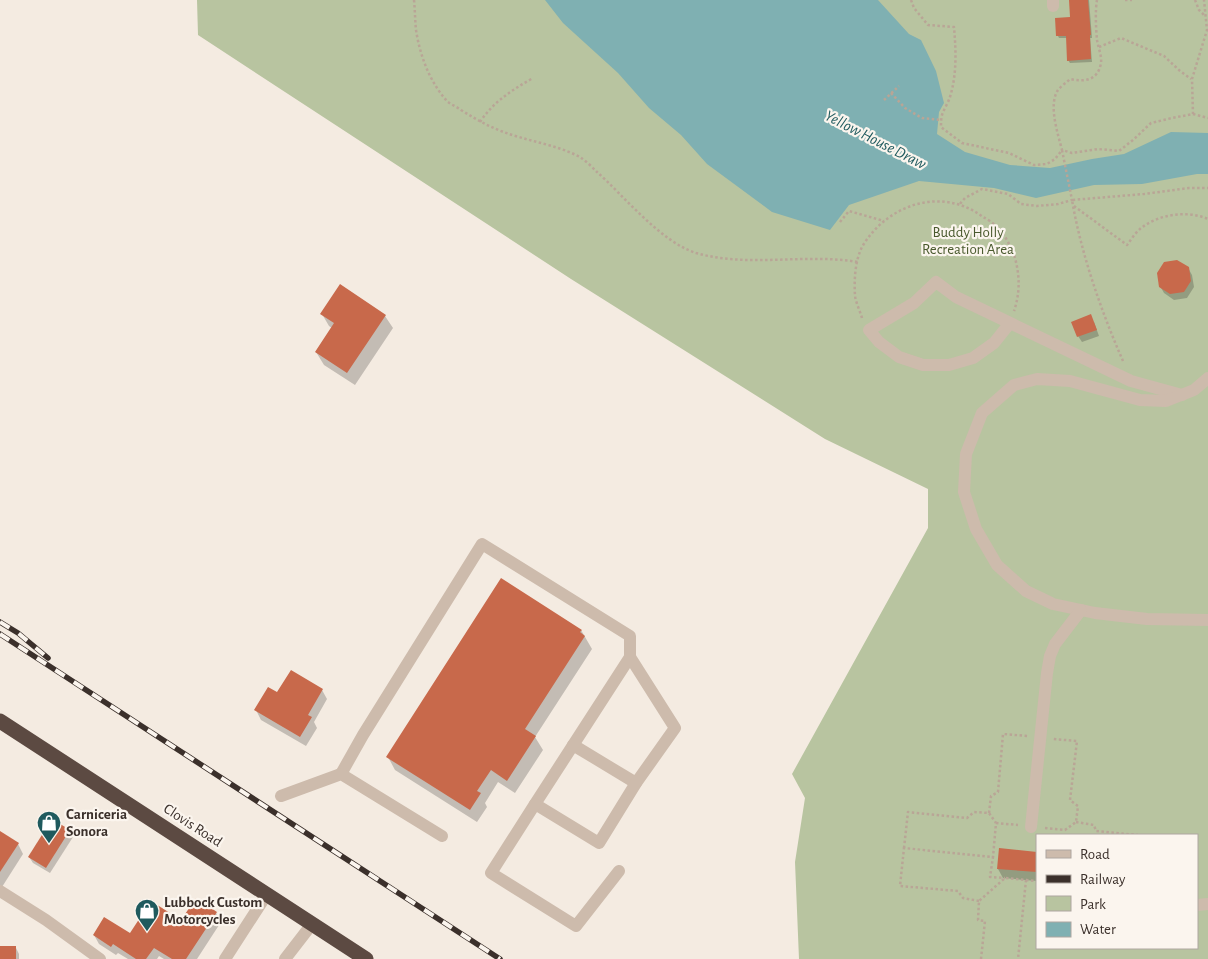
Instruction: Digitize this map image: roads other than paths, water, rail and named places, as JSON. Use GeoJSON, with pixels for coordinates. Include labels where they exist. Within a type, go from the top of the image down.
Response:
{"type":"FeatureCollection","features":[{"type":"Feature","properties":{"kind":"highway","name":"Clovis Road"},"geometry":{"type":"LineString","coordinates":[[0,721],[366,959]]}},
{"type":"Feature","properties":{"kind":"lane"},"geometry":{"type":"LineString","coordinates":[[1010,323],[994,343],[973,358],[949,365],[923,365],[899,357],[879,342],[869,330],[914,303],[936,282],[956,297],[1131,381],[1182,395]]}},
{"type":"Feature","properties":{"kind":"lane"},"geometry":{"type":"LineString","coordinates":[[1208,378],[1194,390],[1166,401],[1140,400],[1070,381],[1037,378],[1014,386],[982,412],[966,454],[964,492],[976,529],[997,565],[1026,591],[1053,604],[1095,613],[1147,619],[1208,620]]}},
{"type":"Feature","properties":{"kind":"lane"},"geometry":{"type":"LineString","coordinates":[[281,796],[340,774],[362,735],[482,544],[630,636],[630,657],[675,728],[636,783],[599,843],[535,804]]}},
{"type":"Feature","properties":{"kind":"lane"},"geometry":{"type":"LineString","coordinates":[[1031,827],[1050,656],[1056,644],[1081,610]]}},
{"type":"Feature","properties":{"kind":"lane"},"geometry":{"type":"LineString","coordinates":[[619,871],[576,926],[491,873],[630,657]]}},
{"type":"Feature","properties":{"kind":"lane"},"geometry":{"type":"LineString","coordinates":[[573,746],[636,783]]}},
{"type":"Feature","properties":{"kind":"lane"},"geometry":{"type":"LineString","coordinates":[[340,774],[442,836]]}},
{"type":"Feature","properties":{"kind":"lane"},"geometry":{"type":"LineString","coordinates":[[0,891],[46,920],[100,959]]}},
{"type":"Feature","properties":{"kind":"lane"},"geometry":{"type":"LineString","coordinates":[[225,959],[267,894]]}},
{"type":"Feature","properties":{"kind":"lane"},"geometry":{"type":"LineString","coordinates":[[284,959],[312,924]]}},
{"type":"Feature","properties":{"kind":"water","name":"Yellow House Draw"},"geometry":{"type":"Polygon","coordinates":[[[545,0],[878,0],[909,34],[921,40],[936,71],[944,103],[939,112],[937,134],[965,152],[1010,165],[1050,168],[1124,154],[1171,132],[1208,133],[1208,174],[1197,174],[1142,184],[1094,185],[1036,198],[994,188],[919,181],[849,205],[830,230],[772,212],[707,164],[681,135],[649,108],[618,73],[563,23],[545,0]]]}},
{"type":"Feature","properties":{"kind":"railway"},"geometry":{"type":"LineString","coordinates":[[0,622],[18,633],[48,658]]}},
{"type":"Feature","properties":{"kind":"railway"},"geometry":{"type":"LineString","coordinates":[[0,634],[500,959]]}},
{"type":"Feature","properties":{"kind":"place","name":"Carniceria Sonora"},"geometry":{"type":"Point","coordinates":[49,844]}},
{"type":"Feature","properties":{"kind":"place","name":"Lubbock Custom Motorcycles"},"geometry":{"type":"Point","coordinates":[147,932]}},
{"type":"Feature","properties":{"kind":"park label","name":"Buddy Holly Recreation Area"},"geometry":{"type":"Point","coordinates":[968,240]}}]}
